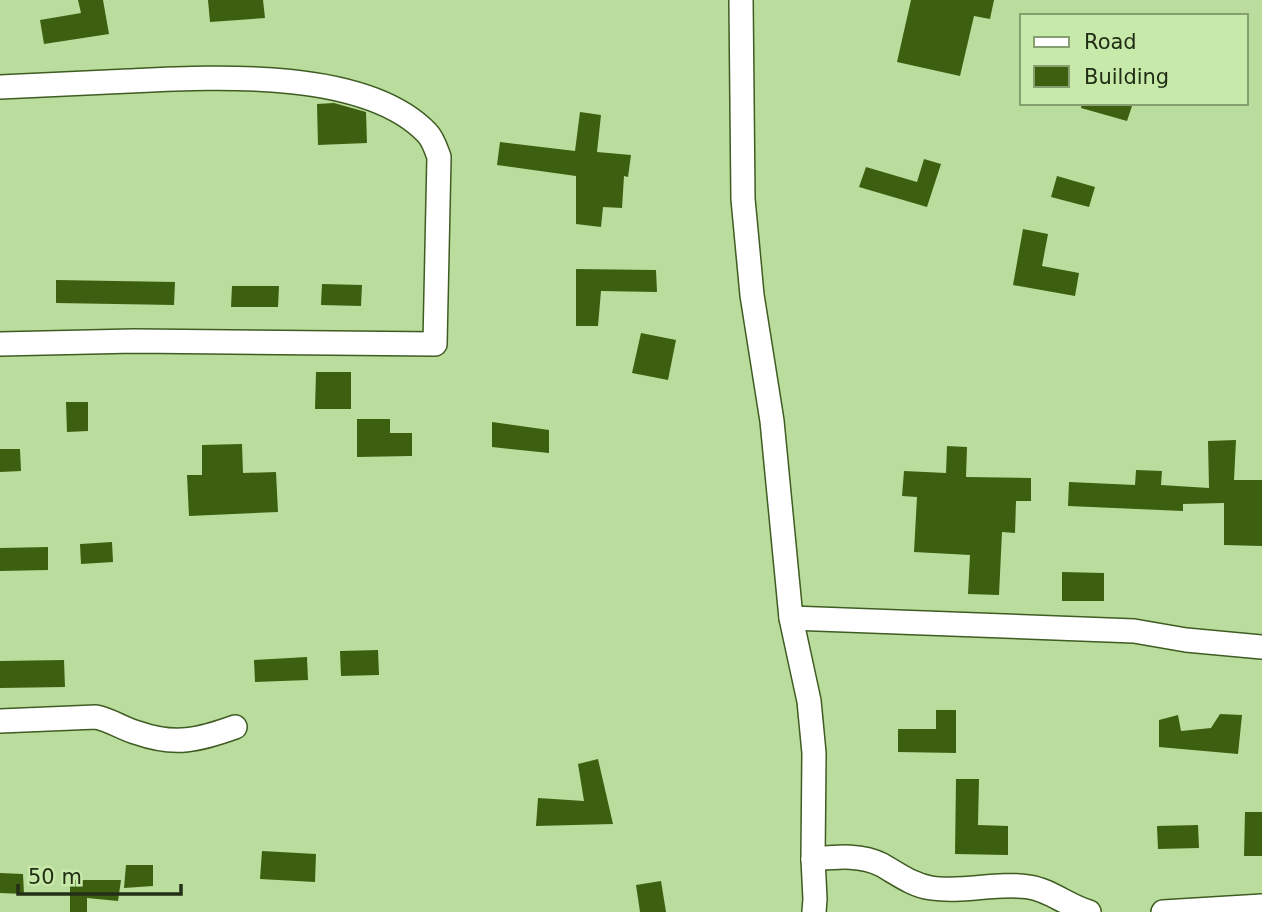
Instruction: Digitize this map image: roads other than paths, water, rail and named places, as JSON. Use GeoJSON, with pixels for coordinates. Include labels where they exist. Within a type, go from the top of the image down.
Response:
{"type":"FeatureCollection","features":[{"type":"Feature","properties":{"kind":"street"},"geometry":{"type":"LineString","coordinates":[[741,0],[743,199],[752,295],[772,421],[791,618],[809,702],[814,753],[814,912]]}},
{"type":"Feature","properties":{"kind":"street"},"geometry":{"type":"LineString","coordinates":[[0,87],[201,79],[309,83],[352,92],[411,118],[430,135],[439,157],[435,344],[134,341],[0,344]]}},
{"type":"Feature","properties":{"kind":"street"},"geometry":{"type":"LineString","coordinates":[[791,618],[1133,631],[1186,640],[1262,647]]}},
{"type":"Feature","properties":{"kind":"street"},"geometry":{"type":"LineString","coordinates":[[0,721],[96,717],[137,733],[163,739],[189,740],[206,738],[235,727]]}},
{"type":"Feature","properties":{"kind":"street"},"geometry":{"type":"LineString","coordinates":[[813,859],[863,858],[900,877],[930,888],[1030,887],[1088,912]]}},
{"type":"Feature","properties":{"kind":"street"},"geometry":{"type":"LineString","coordinates":[[1163,912],[1262,906]]}}]}
